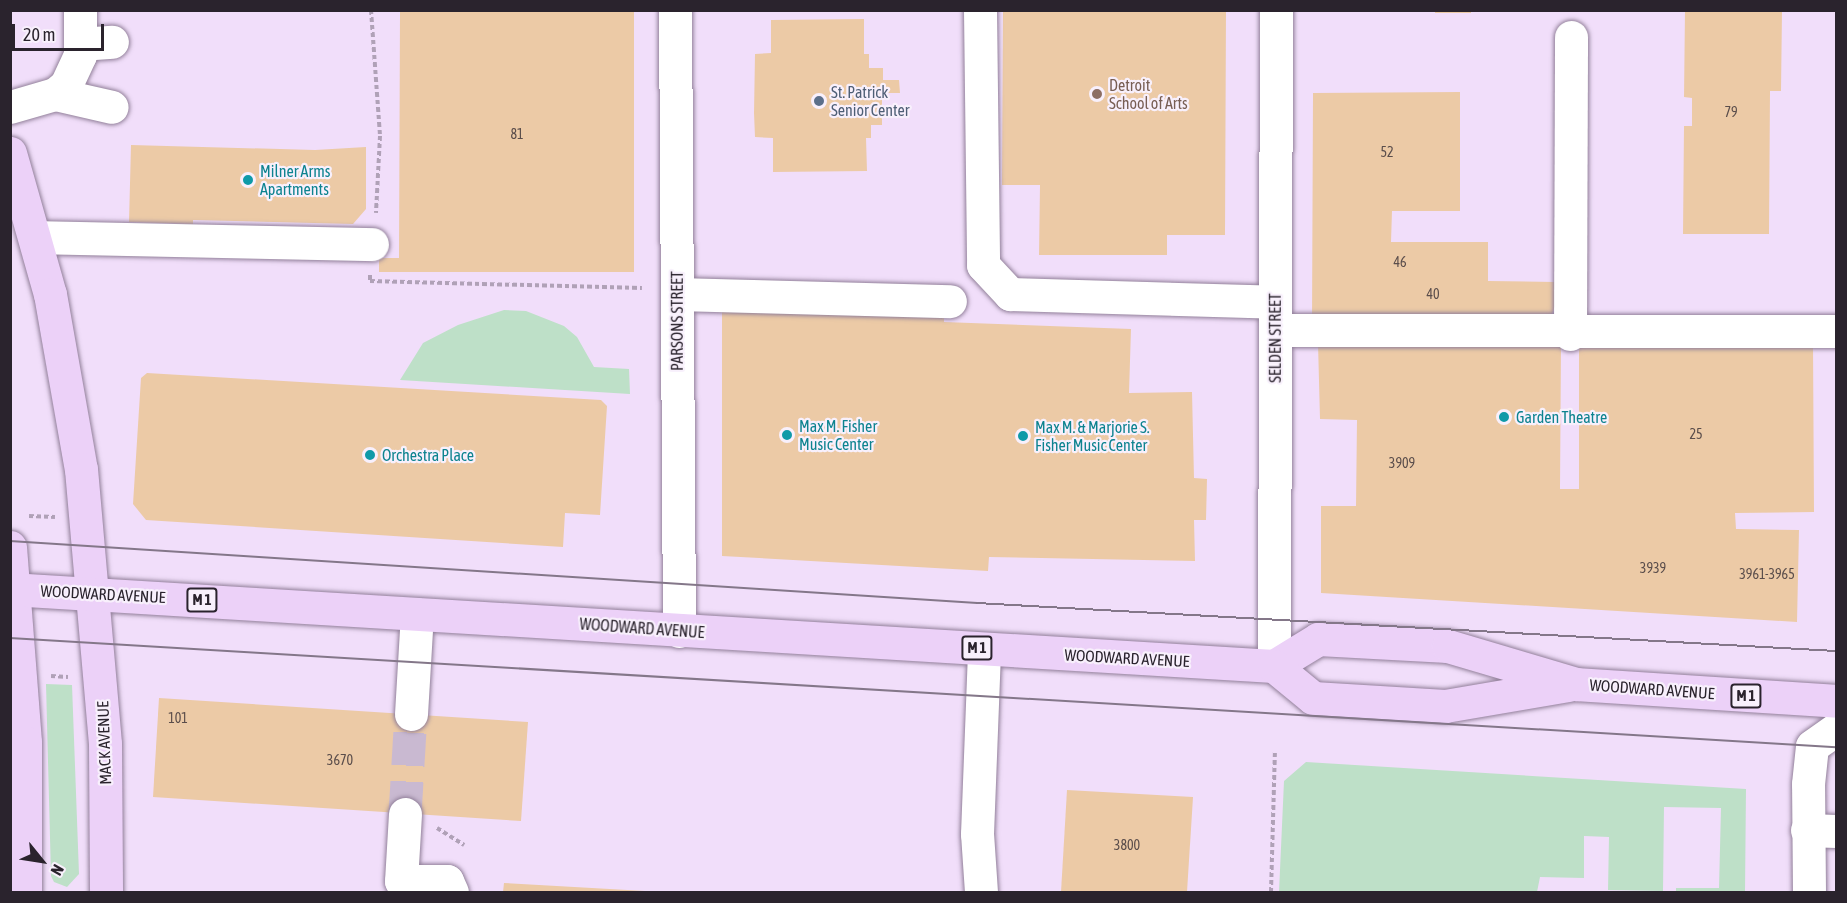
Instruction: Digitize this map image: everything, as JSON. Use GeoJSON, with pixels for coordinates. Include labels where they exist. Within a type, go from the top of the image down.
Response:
{"type":"FeatureCollection","features":[{"type":"Feature","properties":{"kind":"main road","name":"MACK AVENUE"},"geometry":{"type":"LineString","coordinates":[[10,153],[23,237],[50,294],[81,469],[95,595],[105,744],[106,892]]}},
{"type":"Feature","properties":{"kind":"main road"},"geometry":{"type":"LineString","coordinates":[[10,547],[25,742],[25,892]]}},
{"type":"Feature","properties":{"kind":"main road","name":"WOODWARD AVENUE"},"geometry":{"type":"LineString","coordinates":[[12,589],[1274,666],[1318,639],[1448,646],[1576,684],[1836,701]]}},
{"type":"Feature","properties":{"kind":"main road","name":"WOODWARD AVENUE"},"geometry":{"type":"LineString","coordinates":[[1274,666],[1313,698],[1445,706],[1576,684]]}},
{"type":"Feature","properties":{"kind":"street"},"geometry":{"type":"LineString","coordinates":[[55,94],[75,71],[80,44],[80,10]]}},
{"type":"Feature","properties":{"kind":"street","name":"PARSONS STREET"},"geometry":{"type":"LineString","coordinates":[[675,10],[679,631]]}},
{"type":"Feature","properties":{"kind":"street"},"geometry":{"type":"LineString","coordinates":[[980,10],[984,265],[1010,294],[1276,316],[1570,334],[1836,331]]}},
{"type":"Feature","properties":{"kind":"street","name":"SELDEN STREET"},"geometry":{"type":"LineString","coordinates":[[1274,666],[1276,10]]}},
{"type":"Feature","properties":{"kind":"street"},"geometry":{"type":"LineString","coordinates":[[1570,334],[1571,36]]}},
{"type":"Feature","properties":{"kind":"street"},"geometry":{"type":"LineString","coordinates":[[80,44],[112,42]]}},
{"type":"Feature","properties":{"kind":"street"},"geometry":{"type":"LineString","coordinates":[[10,106],[55,94],[112,106]]}},
{"type":"Feature","properties":{"kind":"street"},"geometry":{"type":"LineString","coordinates":[[23,237],[372,244]]}},
{"type":"Feature","properties":{"kind":"street"},"geometry":{"type":"LineString","coordinates":[[677,294],[950,301]]}},
{"type":"Feature","properties":{"kind":"street"},"geometry":{"type":"LineString","coordinates":[[411,714],[417,614]]}},
{"type":"Feature","properties":{"kind":"street"},"geometry":{"type":"LineString","coordinates":[[981,892],[976,834],[984,649]]}},
{"type":"Feature","properties":{"kind":"street"},"geometry":{"type":"LineString","coordinates":[[1808,892],[1822,831],[1812,746],[1836,729]]}},
{"type":"Feature","properties":{"kind":"street"},"geometry":{"type":"LineString","coordinates":[[405,814],[401,880],[447,881],[452,892]]}},
{"type":"Feature","properties":{"kind":"path"},"geometry":{"type":"LineString","coordinates":[[371,10],[380,136],[370,281],[642,288]]}},
{"type":"Feature","properties":{"kind":"path"},"geometry":{"type":"LineString","coordinates":[[29,516],[58,518]]}},
{"type":"Feature","properties":{"kind":"path"},"geometry":{"type":"LineString","coordinates":[[44,676],[72,677]]}},
{"type":"Feature","properties":{"kind":"path"},"geometry":{"type":"LineString","coordinates":[[1271,892],[1275,751]]}},
{"type":"Feature","properties":{"kind":"path"},"geometry":{"type":"LineString","coordinates":[[437,823],[437,830],[464,845]]}},
{"type":"Feature","properties":{"kind":"green space"},"geometry":{"type":"Polygon","coordinates":[[[504,310],[526,311],[564,326],[577,337],[594,367],[629,369],[630,394],[400,380],[423,343],[458,325],[504,310]]]}},
{"type":"Feature","properties":{"kind":"green space"},"geometry":{"type":"Polygon","coordinates":[[[46,684],[72,685],[79,874],[67,887],[54,882],[51,876],[46,684]]]}},
{"type":"Feature","properties":{"kind":"green space"},"geometry":{"type":"Polygon","coordinates":[[[1306,762],[1746,789],[1745,892],[1676,892],[1676,888],[1719,888],[1721,808],[1664,807],[1663,891],[1608,890],[1609,837],[1584,836],[1584,878],[1540,877],[1537,892],[1279,892],[1284,781],[1306,762]]]}},
{"type":"Feature","properties":{"kind":"building"},"geometry":{"type":"Polygon","coordinates":[[[400,10],[634,10],[634,272],[379,272],[379,258],[399,258],[400,10]]]}},
{"type":"Feature","properties":{"kind":"building","name":"Detroit School of Arts"},"geometry":{"type":"Polygon","coordinates":[[[1003,10],[1226,10],[1225,235],[1167,235],[1167,255],[1039,255],[1040,185],[1002,185],[1003,10]]]}},
{"type":"Feature","properties":{"kind":"building"},"geometry":{"type":"Polygon","coordinates":[[[1435,10],[1471,10],[1471,13],[1435,13],[1435,10]]]}},
{"type":"Feature","properties":{"kind":"building"},"geometry":{"type":"Polygon","coordinates":[[[1685,10],[1782,11],[1781,91],[1770,91],[1769,234],[1683,234],[1684,126],[1692,126],[1692,98],[1684,97],[1685,10]]]}},
{"type":"Feature","properties":{"kind":"building","name":"St. Patrick Senior Center"},"geometry":{"type":"Polygon","coordinates":[[[864,19],[864,54],[869,54],[869,68],[883,68],[883,80],[899,80],[900,93],[882,93],[882,125],[871,125],[871,138],[866,138],[867,171],[773,172],[773,138],[755,137],[754,113],[755,54],[771,53],[771,20],[864,19]]]}},
{"type":"Feature","properties":{"kind":"building"},"geometry":{"type":"Polygon","coordinates":[[[1460,92],[1460,211],[1392,211],[1391,242],[1488,242],[1488,281],[1555,282],[1555,306],[1548,324],[1312,324],[1313,93],[1460,92]]]}},
{"type":"Feature","properties":{"kind":"building","name":"Milner Arms Apartments"},"geometry":{"type":"Polygon","coordinates":[[[131,145],[315,150],[366,147],[366,209],[353,224],[193,220],[193,224],[129,222],[131,145]]]}},
{"type":"Feature","properties":{"kind":"building","name":"Max M. & Marjorie S. Fisher Music Center"},"geometry":{"type":"Polygon","coordinates":[[[722,309],[944,315],[944,322],[1131,329],[1129,393],[1192,392],[1194,478],[1207,479],[1206,520],[1194,520],[1195,561],[989,557],[988,571],[722,556],[722,309]]]}},
{"type":"Feature","properties":{"kind":"building"},"geometry":{"type":"Polygon","coordinates":[[[1318,343],[1561,344],[1560,489],[1579,489],[1579,345],[1813,344],[1814,512],[1735,513],[1736,529],[1799,530],[1797,622],[1321,593],[1321,506],[1356,506],[1357,420],[1320,419],[1318,343]]]}},
{"type":"Feature","properties":{"kind":"building","name":"Orchestra Place"},"geometry":{"type":"Polygon","coordinates":[[[147,373],[601,400],[607,406],[600,515],[565,513],[563,547],[146,520],[133,504],[141,378],[147,373]]]}},
{"type":"Feature","properties":{"kind":"building"},"geometry":{"type":"Polygon","coordinates":[[[159,698],[528,722],[521,821],[153,797],[159,698]]]}},
{"type":"Feature","properties":{"kind":"building"},"geometry":{"type":"Polygon","coordinates":[[[1067,790],[1193,797],[1187,892],[1061,892],[1067,790]]]}},
{"type":"Feature","properties":{"kind":"building"},"geometry":{"type":"Polygon","coordinates":[[[504,883],[645,891],[645,892],[503,892],[504,883]]]}},
{"type":"Feature","properties":{"kind":"tunnel"},"geometry":{"type":"LineString","coordinates":[[405,814],[411,714]]}},
{"type":"Feature","properties":{"kind":"tram line"},"geometry":{"type":"LineString","coordinates":[[10,541],[977,603],[1836,651]]}},
{"type":"Feature","properties":{"kind":"tram line"},"geometry":{"type":"LineString","coordinates":[[10,638],[1836,747]]}},
{"type":"Feature","properties":{"kind":"place","name":"Detroit School of Arts"},"geometry":{"type":"Point","coordinates":[1097,94]}},
{"type":"Feature","properties":{"kind":"place","name":"St. Patrick Senior Center"},"geometry":{"type":"Point","coordinates":[819,101]}},
{"type":"Feature","properties":{"kind":"place","name":"Milner Arms Apartments"},"geometry":{"type":"Point","coordinates":[248,180]}},
{"type":"Feature","properties":{"kind":"place","name":"Garden Theatre"},"geometry":{"type":"Point","coordinates":[1504,417]}},
{"type":"Feature","properties":{"kind":"place","name":"Max M. Fisher Music Center"},"geometry":{"type":"Point","coordinates":[787,435]}},
{"type":"Feature","properties":{"kind":"place","name":"Max M. & Marjorie S. Fisher Music Center"},"geometry":{"type":"Point","coordinates":[1023,436]}},
{"type":"Feature","properties":{"kind":"place","name":"Orchestra Place"},"geometry":{"type":"Point","coordinates":[370,455]}}]}
